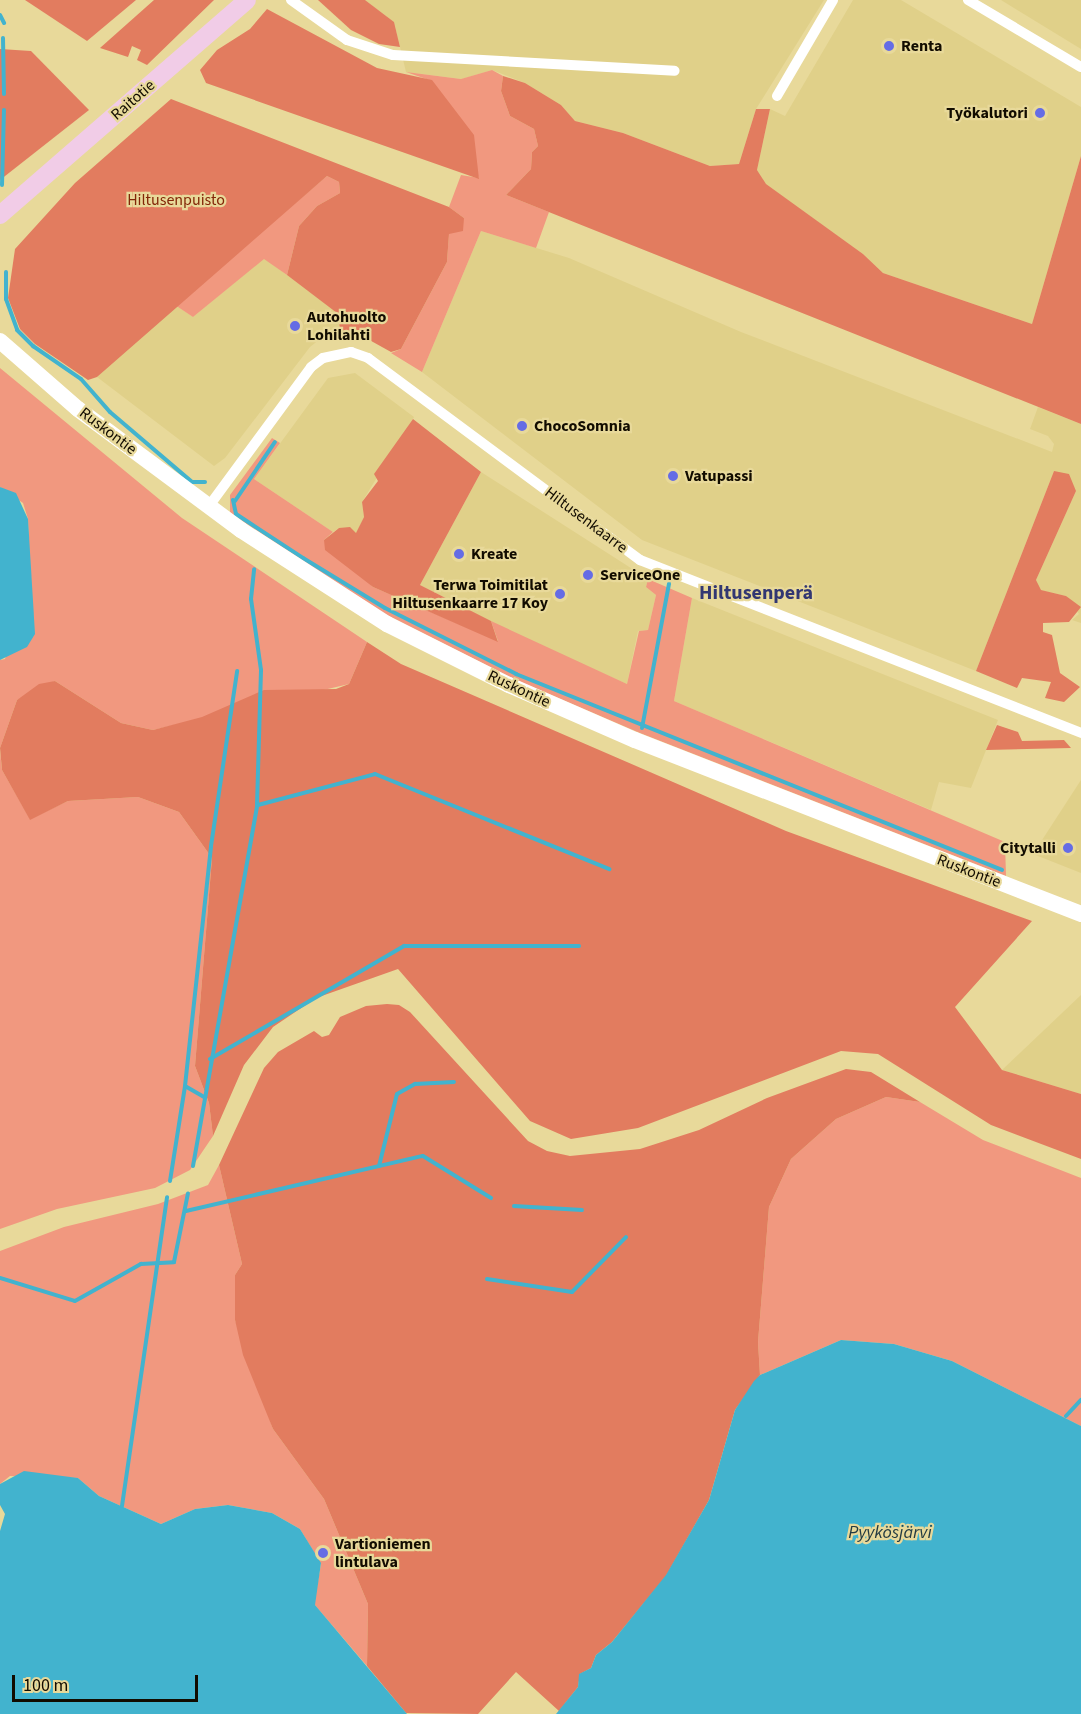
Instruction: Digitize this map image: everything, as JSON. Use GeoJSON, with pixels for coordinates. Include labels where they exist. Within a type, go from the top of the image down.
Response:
{"type":"FeatureCollection","features":[{"type":"Feature","properties":{"kind":"main road","name":"Raitotie"},"geometry":{"type":"LineString","coordinates":[[0,215],[247,0]]}},
{"type":"Feature","properties":{"kind":"main road","name":"Raitotie"},"geometry":{"type":"LineString","coordinates":[[0,223],[17,199]]}},
{"type":"Feature","properties":{"kind":"main road","name":"Ruskontie"},"geometry":{"type":"LineString","coordinates":[[0,341],[78,409],[209,506],[387,624],[509,685],[662,751],[1081,914]]}},
{"type":"Feature","properties":{"kind":"main road","name":"Ruskontie"},"geometry":{"type":"LineString","coordinates":[[0,347],[16,355]]}},
{"type":"Feature","properties":{"kind":"street"},"geometry":{"type":"LineString","coordinates":[[291,0],[347,40],[393,55],[675,71]]}},
{"type":"Feature","properties":{"kind":"street"},"geometry":{"type":"LineString","coordinates":[[777,96],[833,0]]}},
{"type":"Feature","properties":{"kind":"street"},"geometry":{"type":"LineString","coordinates":[[968,0],[1081,67]]}},
{"type":"Feature","properties":{"kind":"street","name":"Hiltusenkaarre"},"geometry":{"type":"LineString","coordinates":[[209,506],[311,368],[323,358],[351,352],[368,358],[640,560],[1081,733]]}},
{"type":"Feature","properties":{"kind":"shaded area"},"geometry":{"type":"Polygon","coordinates":[[[365,0],[824,0],[756,109],[739,164],[710,166],[623,133],[575,121],[561,105],[525,83],[492,70],[462,79],[406,72],[394,22],[365,0]]]}},
{"type":"Feature","properties":{"kind":"shaded area"},"geometry":{"type":"Polygon","coordinates":[[[853,0],[901,0],[1081,107],[1081,156],[1032,324],[883,273],[863,254],[765,184],[757,170],[770,109],[785,116],[853,0]]]}},
{"type":"Feature","properties":{"kind":"shaded area"},"geometry":{"type":"Polygon","coordinates":[[[1001,0],[1081,0],[1081,49],[1001,0]]]}},
{"type":"Feature","properties":{"kind":"shaded area"},"geometry":{"type":"Polygon","coordinates":[[[492,70],[503,76],[501,91],[510,116],[534,129],[538,146],[532,152],[531,169],[506,195],[549,212],[536,248],[481,231],[422,372],[391,353],[401,349],[447,262],[449,233],[464,218],[449,207],[461,175],[479,178],[432,81],[406,72],[461,79],[492,70]]]}},
{"type":"Feature","properties":{"kind":"shaded area"},"geometry":{"type":"Polygon","coordinates":[[[327,176],[339,182],[340,193],[317,206],[299,226],[287,275],[264,259],[193,317],[175,305],[327,176]]]}},
{"type":"Feature","properties":{"kind":"shaded area"},"geometry":{"type":"Polygon","coordinates":[[[481,231],[569,258],[741,332],[1052,452],[1054,444],[1048,436],[1030,429],[1038,407],[1081,424],[1081,623],[1072,620],[1079,614],[1066,596],[1040,590],[1036,580],[1076,491],[1054,471],[976,671],[642,540],[422,372],[481,231]]]}},
{"type":"Feature","properties":{"kind":"shaded area"},"geometry":{"type":"Polygon","coordinates":[[[264,258],[338,313],[341,333],[324,336],[310,347],[225,458],[214,466],[97,377],[175,305],[193,317],[264,258]]]}},
{"type":"Feature","properties":{"kind":"shaded area"},"geometry":{"type":"Polygon","coordinates":[[[0,368],[182,518],[367,642],[349,684],[153,730],[121,723],[55,681],[17,700],[0,748],[0,660],[5,659],[30,576],[28,519],[23,503],[0,487],[0,368]]]}},
{"type":"Feature","properties":{"kind":"shaded area"},"geometry":{"type":"Polygon","coordinates":[[[355,373],[414,417],[362,502],[364,517],[356,534],[339,528],[333,532],[254,479],[328,378],[355,373]]]}},
{"type":"Feature","properties":{"kind":"shaded area"},"geometry":{"type":"Polygon","coordinates":[[[272,438],[280,443],[254,479],[333,532],[324,540],[373,587],[498,641],[491,621],[627,684],[639,631],[648,630],[656,595],[646,587],[648,579],[692,598],[674,701],[1005,842],[1006,876],[640,733],[514,679],[383,613],[230,513],[230,495],[272,438]]]}},
{"type":"Feature","properties":{"kind":"shaded area"},"geometry":{"type":"Polygon","coordinates":[[[481,472],[648,579],[646,587],[656,595],[648,630],[638,631],[627,684],[517,635],[420,585],[481,472]]]}},
{"type":"Feature","properties":{"kind":"shaded area"},"geometry":{"type":"Polygon","coordinates":[[[692,598],[998,720],[971,788],[939,782],[931,810],[674,701],[692,598]]]}},
{"type":"Feature","properties":{"kind":"shaded area"},"geometry":{"type":"Polygon","coordinates":[[[0,751],[2,770],[30,819],[68,801],[138,797],[179,812],[212,858],[195,1066],[209,1103],[213,1136],[190,1170],[155,1188],[57,1209],[0,1229],[0,751]]]}},
{"type":"Feature","properties":{"kind":"shaded area"},"geometry":{"type":"Polygon","coordinates":[[[1081,780],[1081,873],[1033,854],[1081,780]]]}},
{"type":"Feature","properties":{"kind":"shaded area"},"geometry":{"type":"Polygon","coordinates":[[[1081,995],[1081,1094],[1002,1070],[1081,995]]]}},
{"type":"Feature","properties":{"kind":"shaded area"},"geometry":{"type":"Polygon","coordinates":[[[886,1097],[920,1102],[983,1140],[1081,1178],[1081,1426],[952,1361],[894,1344],[841,1340],[760,1375],[758,1342],[769,1207],[791,1159],[836,1119],[886,1097]]]}},
{"type":"Feature","properties":{"kind":"shaded area"},"geometry":{"type":"Polygon","coordinates":[[[219,1165],[242,1264],[235,1275],[235,1320],[273,1429],[324,1499],[368,1604],[367,1666],[314,1604],[321,1564],[300,1529],[272,1513],[228,1505],[195,1509],[161,1524],[99,1496],[78,1478],[10,1476],[0,1484],[0,1251],[64,1227],[158,1204],[208,1185],[219,1165]]]}},
{"type":"Feature","properties":{"kind":"green space"},"geometry":{"type":"Polygon","coordinates":[[[25,0],[136,0],[87,41],[25,0]]]}},
{"type":"Feature","properties":{"kind":"green space"},"geometry":{"type":"Polygon","coordinates":[[[154,0],[214,0],[147,65],[137,60],[141,50],[132,46],[128,57],[100,48],[154,0]]]}},
{"type":"Feature","properties":{"kind":"green space"},"geometry":{"type":"Polygon","coordinates":[[[318,0],[365,0],[394,22],[400,47],[379,44],[351,30],[318,0]]]}},
{"type":"Feature","properties":{"kind":"green space"},"geometry":{"type":"Polygon","coordinates":[[[267,9],[377,68],[432,80],[474,135],[479,179],[206,83],[200,70],[217,50],[250,29],[267,9]]]}},
{"type":"Feature","properties":{"kind":"green space"},"geometry":{"type":"Polygon","coordinates":[[[0,49],[31,51],[89,110],[0,180],[0,49]]]}},
{"type":"Feature","properties":{"kind":"green space"},"geometry":{"type":"Polygon","coordinates":[[[503,76],[525,83],[561,105],[575,121],[623,133],[710,166],[739,164],[756,109],[770,109],[757,170],[766,184],[863,254],[883,273],[1032,324],[1081,156],[1081,424],[506,195],[531,169],[532,152],[538,146],[534,129],[510,116],[501,91],[503,76]]]}},
{"type":"Feature","properties":{"kind":"green space","name":"Hiltusenpuisto"},"geometry":{"type":"Polygon","coordinates":[[[171,99],[449,207],[464,218],[463,231],[449,234],[447,262],[401,349],[391,352],[355,332],[341,333],[337,313],[287,275],[299,226],[317,206],[340,193],[339,182],[327,176],[97,377],[88,380],[35,344],[20,329],[8,298],[15,249],[75,183],[171,99]]]}},
{"type":"Feature","properties":{"kind":"green space"},"geometry":{"type":"Polygon","coordinates":[[[413,419],[481,472],[420,585],[491,621],[498,642],[373,587],[325,550],[324,540],[339,528],[350,527],[356,533],[364,517],[362,502],[378,481],[374,474],[413,419]]]}},
{"type":"Feature","properties":{"kind":"green space"},"geometry":{"type":"Polygon","coordinates":[[[1054,471],[1069,474],[1076,491],[1036,580],[1041,590],[1066,596],[1081,607],[1069,622],[1043,623],[1043,632],[1052,635],[1060,673],[1080,687],[1064,702],[1045,698],[1051,682],[1022,678],[1017,688],[976,671],[1054,471]]]}},
{"type":"Feature","properties":{"kind":"green space"},"geometry":{"type":"Polygon","coordinates":[[[367,642],[401,664],[786,831],[1032,921],[955,1007],[1002,1070],[1081,1094],[1081,1159],[991,1125],[878,1054],[841,1051],[638,1128],[571,1139],[530,1121],[398,969],[316,998],[273,1027],[244,1065],[213,1136],[209,1103],[195,1066],[212,858],[179,812],[138,797],[68,801],[30,820],[2,770],[0,748],[17,700],[39,684],[55,681],[121,723],[153,730],[202,717],[264,690],[336,689],[349,684],[367,642]]]}},
{"type":"Feature","properties":{"kind":"green space"},"geometry":{"type":"Polygon","coordinates":[[[997,725],[1018,732],[1022,741],[1064,740],[1071,748],[986,750],[997,725]]]}},
{"type":"Feature","properties":{"kind":"green space"},"geometry":{"type":"Polygon","coordinates":[[[399,1005],[410,1012],[528,1141],[547,1151],[570,1156],[640,1149],[699,1130],[767,1098],[846,1069],[871,1072],[920,1102],[886,1097],[836,1119],[791,1159],[769,1207],[758,1342],[760,1375],[735,1410],[709,1500],[666,1576],[612,1642],[596,1655],[591,1668],[580,1674],[578,1687],[559,1711],[516,1672],[478,1714],[406,1713],[367,1666],[368,1604],[324,1499],[273,1429],[243,1355],[235,1320],[235,1275],[242,1264],[219,1165],[264,1068],[278,1052],[314,1031],[322,1037],[329,1035],[340,1017],[366,1006],[399,1005]]]}},
{"type":"Feature","properties":{"kind":"water"},"geometry":{"type":"Polygon","coordinates":[[[0,487],[16,493],[28,519],[35,634],[27,647],[0,660],[0,487]]]}},
{"type":"Feature","properties":{"kind":"water","name":"Pyykösjärvi"},"geometry":{"type":"Polygon","coordinates":[[[841,1340],[894,1344],[952,1361],[1081,1426],[1081,1714],[556,1714],[578,1687],[579,1674],[591,1668],[596,1655],[612,1642],[666,1575],[709,1500],[735,1410],[754,1381],[760,1375],[841,1340]]]}},
{"type":"Feature","properties":{"kind":"water"},"geometry":{"type":"Polygon","coordinates":[[[24,1471],[78,1478],[99,1496],[161,1524],[195,1509],[228,1505],[272,1513],[300,1529],[321,1563],[315,1605],[407,1714],[0,1714],[0,1531],[5,1514],[0,1505],[0,1484],[24,1471]]]}},
{"type":"Feature","properties":{"kind":"waterway"},"geometry":{"type":"LineString","coordinates":[[0,15],[4,23]]}},
{"type":"Feature","properties":{"kind":"waterway"},"geometry":{"type":"LineString","coordinates":[[3,38],[4,94]]}},
{"type":"Feature","properties":{"kind":"waterway"},"geometry":{"type":"LineString","coordinates":[[2,185],[4,110]]}},
{"type":"Feature","properties":{"kind":"waterway"},"geometry":{"type":"LineString","coordinates":[[6,272],[6,299],[17,330],[33,346],[81,379],[110,412],[192,482],[205,482]]}},
{"type":"Feature","properties":{"kind":"waterway"},"geometry":{"type":"LineString","coordinates":[[235,501],[275,442]]}},
{"type":"Feature","properties":{"kind":"waterway"},"geometry":{"type":"LineString","coordinates":[[233,500],[236,514],[303,558],[385,608],[516,674],[1002,870]]}},
{"type":"Feature","properties":{"kind":"waterway"},"geometry":{"type":"LineString","coordinates":[[193,1166],[257,805],[261,670],[251,599],[254,569]]}},
{"type":"Feature","properties":{"kind":"waterway"},"geometry":{"type":"LineString","coordinates":[[642,728],[669,584]]}},
{"type":"Feature","properties":{"kind":"waterway"},"geometry":{"type":"LineString","coordinates":[[170,1181],[185,1086],[211,846],[237,671]]}},
{"type":"Feature","properties":{"kind":"waterway"},"geometry":{"type":"LineString","coordinates":[[258,805],[375,774],[609,869]]}},
{"type":"Feature","properties":{"kind":"waterway"},"geometry":{"type":"LineString","coordinates":[[210,1059],[404,946],[579,946]]}},
{"type":"Feature","properties":{"kind":"waterway"},"geometry":{"type":"LineString","coordinates":[[379,1166],[397,1094],[415,1084],[454,1082]]}},
{"type":"Feature","properties":{"kind":"waterway"},"geometry":{"type":"LineString","coordinates":[[185,1086],[204,1097]]}},
{"type":"Feature","properties":{"kind":"waterway"},"geometry":{"type":"LineString","coordinates":[[186,1211],[423,1156],[491,1198]]}},
{"type":"Feature","properties":{"kind":"waterway"},"geometry":{"type":"LineString","coordinates":[[0,1278],[75,1301],[141,1264],[174,1262],[188,1193]]}},
{"type":"Feature","properties":{"kind":"waterway"},"geometry":{"type":"LineString","coordinates":[[122,1506],[167,1197]]}},
{"type":"Feature","properties":{"kind":"waterway"},"geometry":{"type":"LineString","coordinates":[[514,1206],[582,1210]]}},
{"type":"Feature","properties":{"kind":"waterway"},"geometry":{"type":"LineString","coordinates":[[487,1279],[572,1292],[626,1237]]}},
{"type":"Feature","properties":{"kind":"waterway"},"geometry":{"type":"LineString","coordinates":[[1066,1416],[1081,1400]]}},
{"type":"Feature","properties":{"kind":"place","name":"Renta"},"geometry":{"type":"Point","coordinates":[889,46]}},
{"type":"Feature","properties":{"kind":"place","name":"Työkalutori"},"geometry":{"type":"Point","coordinates":[1040,113]}},
{"type":"Feature","properties":{"kind":"place","name":"Autohuolto Lohilahti"},"geometry":{"type":"Point","coordinates":[295,326]}},
{"type":"Feature","properties":{"kind":"place","name":"ChocoSomnia"},"geometry":{"type":"Point","coordinates":[522,426]}},
{"type":"Feature","properties":{"kind":"place","name":"Vatupassi"},"geometry":{"type":"Point","coordinates":[673,476]}},
{"type":"Feature","properties":{"kind":"place","name":"Kreate"},"geometry":{"type":"Point","coordinates":[459,554]}},
{"type":"Feature","properties":{"kind":"place","name":"ServiceOne"},"geometry":{"type":"Point","coordinates":[588,575]}},
{"type":"Feature","properties":{"kind":"place","name":"Terwa Toimitilat Hiltusenkaarre 17 Koy"},"geometry":{"type":"Point","coordinates":[560,594]}},
{"type":"Feature","properties":{"kind":"place","name":"Citytalli"},"geometry":{"type":"Point","coordinates":[1068,848]}},
{"type":"Feature","properties":{"kind":"place","name":"Vartioniemen lintulava"},"geometry":{"type":"Point","coordinates":[323,1553]}},
{"type":"Feature","properties":{"kind":"district","name":"Hiltusenperä"},"geometry":{"type":"Point","coordinates":[756,593]}}]}
